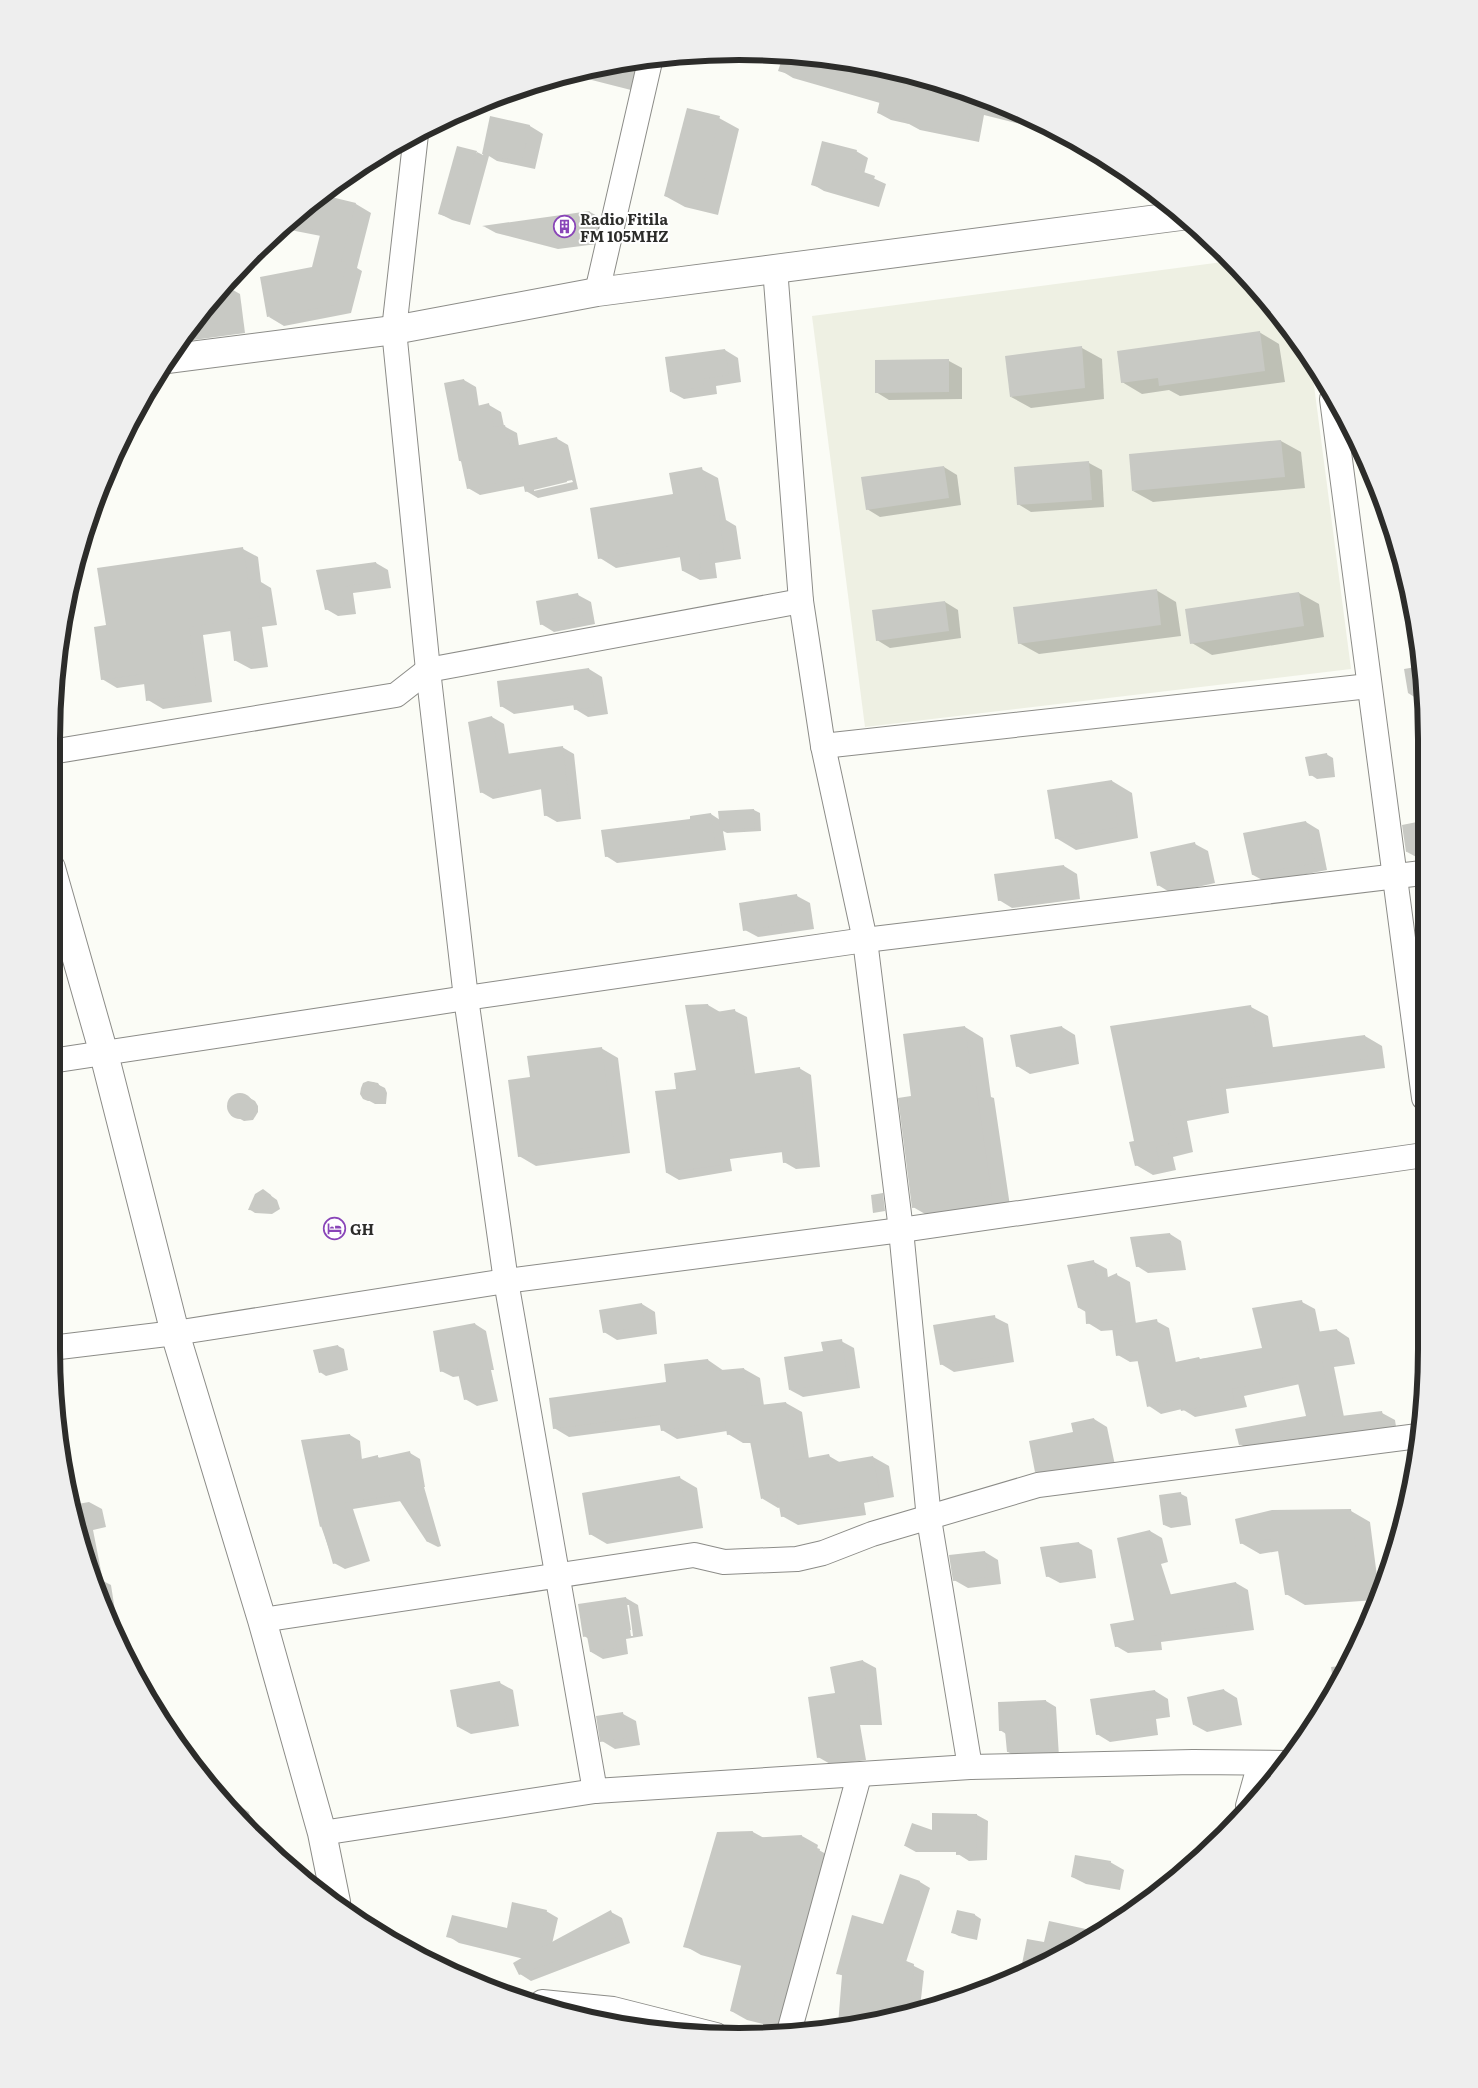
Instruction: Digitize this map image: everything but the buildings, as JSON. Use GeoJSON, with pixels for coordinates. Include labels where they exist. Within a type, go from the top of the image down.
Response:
{"type":"FeatureCollection","features":[{"type":"Feature","properties":{"kind":"street"},"geometry":{"type":"LineString","coordinates":[[597,292],[649,66]]}},
{"type":"Feature","properties":{"kind":"street"},"geometry":{"type":"LineString","coordinates":[[415,143],[394,330],[428,670],[466,998],[506,1281],[595,1791]]}},
{"type":"Feature","properties":{"kind":"street"},"geometry":{"type":"LineString","coordinates":[[177,358],[394,330],[597,292],[1173,217]]}},
{"type":"Feature","properties":{"kind":"street"},"geometry":{"type":"LineString","coordinates":[[775,268],[801,601],[822,746],[866,940],[901,1230],[929,1518],[970,1767]]}},
{"type":"Feature","properties":{"kind":"street"},"geometry":{"type":"LineString","coordinates":[[1334,413],[1418,1052]]}},
{"type":"Feature","properties":{"kind":"street"},"geometry":{"type":"LineString","coordinates":[[60,751],[396,695],[428,670],[801,601]]}},
{"type":"Feature","properties":{"kind":"street"},"geometry":{"type":"LineString","coordinates":[[822,746],[1370,686]]}},
{"type":"Feature","properties":{"kind":"street"},"geometry":{"type":"LineString","coordinates":[[60,1060],[866,940],[1418,874]]}},
{"type":"Feature","properties":{"kind":"street"},"geometry":{"type":"LineString","coordinates":[[60,900],[104,1054],[175,1333],[262,1620],[322,1833],[334,1894]]}},
{"type":"Feature","properties":{"kind":"street"},"geometry":{"type":"LineString","coordinates":[[60,1347],[175,1333],[506,1281],[901,1230],[1418,1156]]}},
{"type":"Feature","properties":{"kind":"street"},"geometry":{"type":"LineString","coordinates":[[262,1620],[556,1574],[694,1555],[724,1562],[797,1559],[823,1553],[872,1534],[1038,1485],[1412,1437]]}},
{"type":"Feature","properties":{"kind":"street"},"geometry":{"type":"LineString","coordinates":[[322,1833],[595,1791],[859,1776],[970,1767],[1184,1762],[1277,1763]]}},
{"type":"Feature","properties":{"kind":"street"},"geometry":{"type":"LineString","coordinates":[[1251,1794],[1260,1763]]}},
{"type":"Feature","properties":{"kind":"street"},"geometry":{"type":"LineString","coordinates":[[790,2026],[859,1776]]}},
{"type":"Feature","properties":{"kind":"street"},"geometry":{"type":"LineString","coordinates":[[559,2004],[613,2009],[676,2025]]}},
{"type":"Feature","properties":{"kind":"shaded area"},"geometry":{"type":"Polygon","coordinates":[[[1222,262],[1278,326],[1313,377],[1351,669],[865,727],[812,316],[1222,262]]]}},
{"type":"Feature","properties":{"kind":"place","name":"Radio Fitila FM 105MHZ"},"geometry":{"type":"Point","coordinates":[564,227]}},
{"type":"Feature","properties":{"kind":"place","name":"GH"},"geometry":{"type":"Point","coordinates":[334,1228]}}]}
